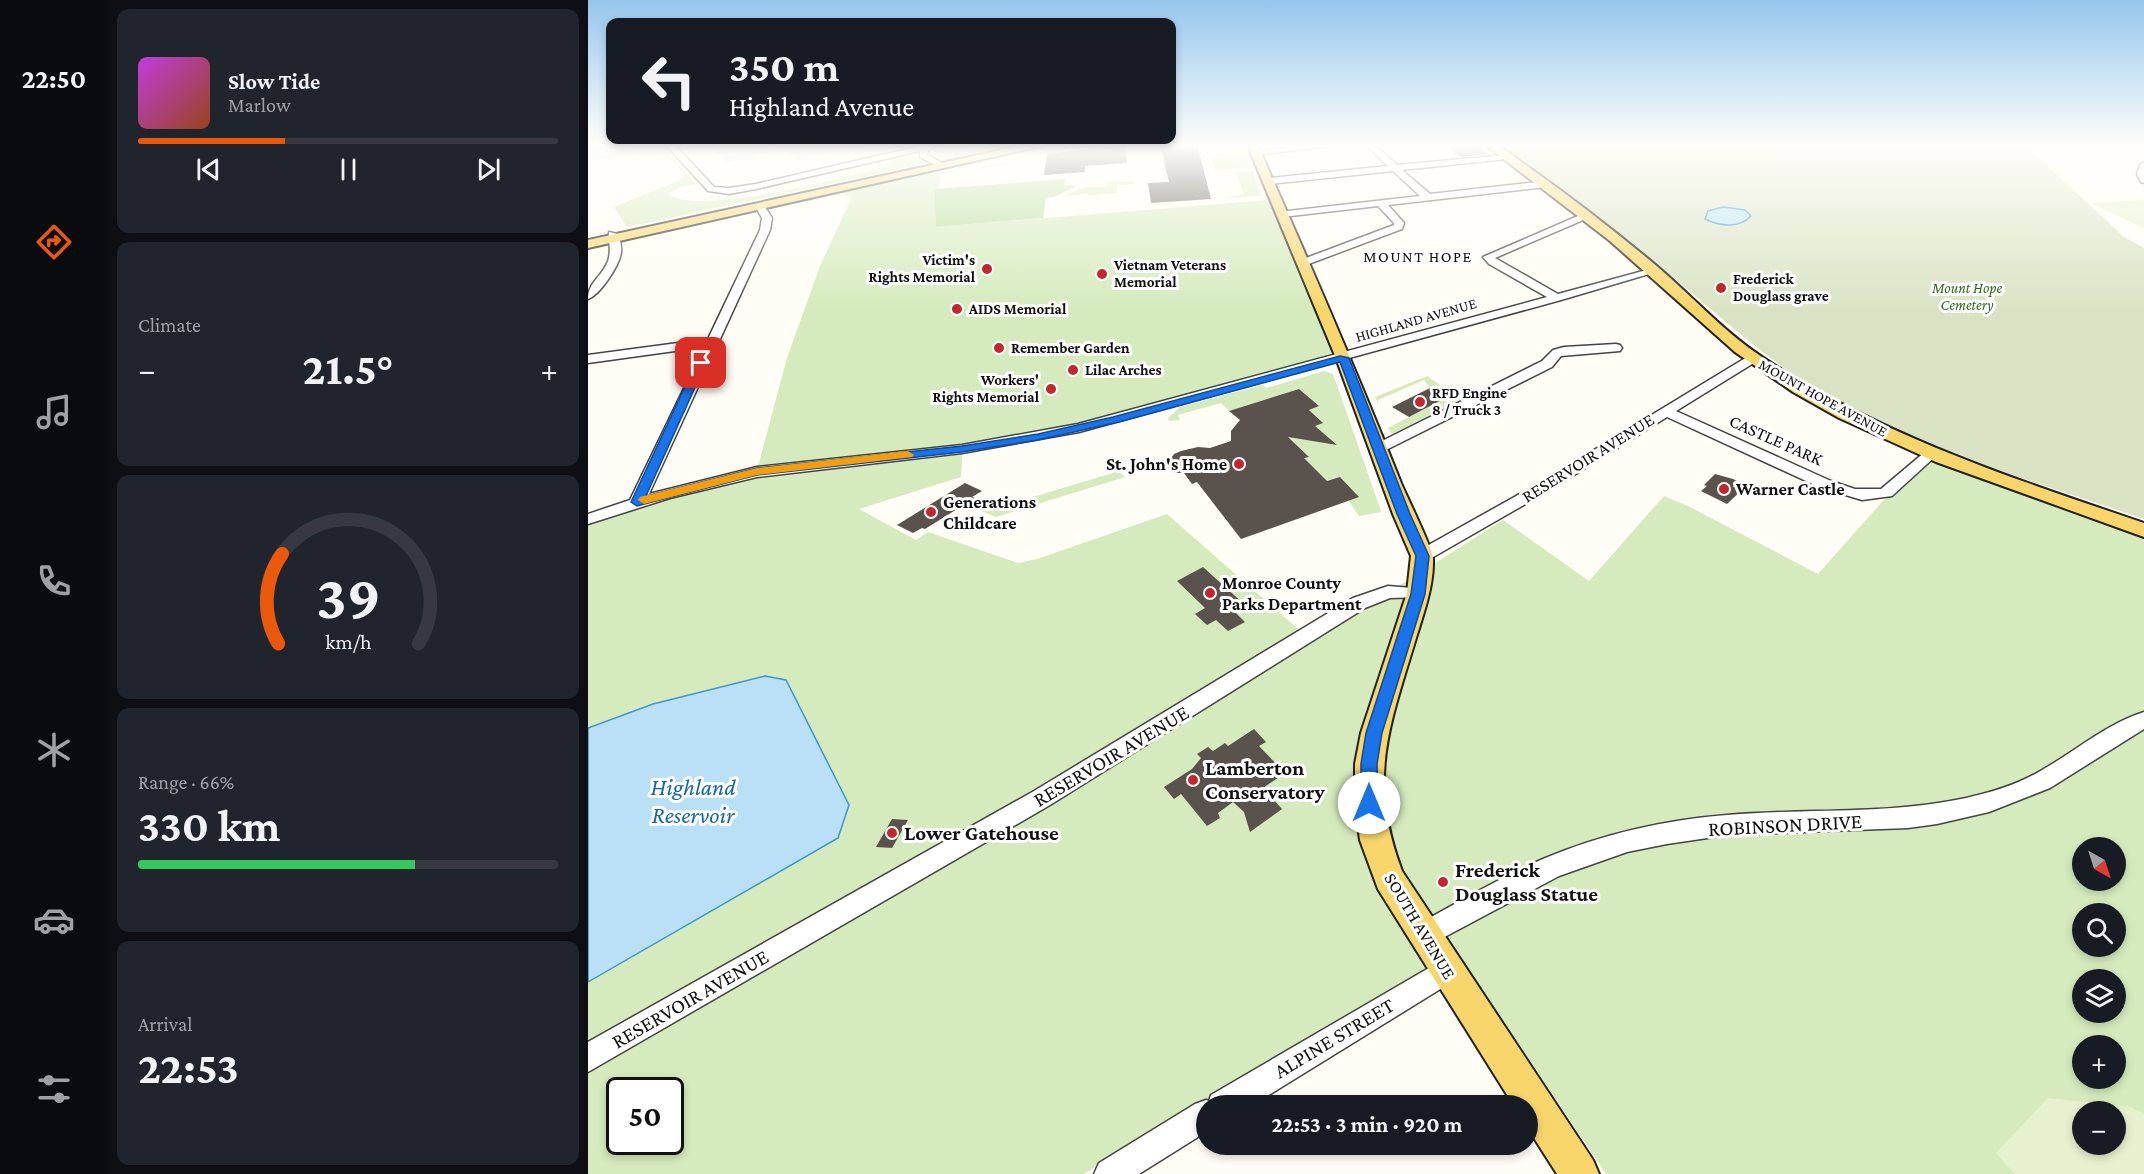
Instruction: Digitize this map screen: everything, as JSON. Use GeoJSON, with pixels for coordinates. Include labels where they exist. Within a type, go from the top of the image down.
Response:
{"type":"FeatureCollection","features":[{"type":"Feature","properties":{"kind":"main road"},"geometry":{"type":"LineString","coordinates":[[588,242],[785,199]]}},
{"type":"Feature","properties":{"kind":"main road"},"geometry":{"type":"LineString","coordinates":[[614,236],[792,199]]}},
{"type":"Feature","properties":{"kind":"main road"},"geometry":{"type":"LineString","coordinates":[[1276,199],[1344,358],[1403,514],[1422,556]]}},
{"type":"Feature","properties":{"kind":"main road","name":"MOUNT HOPE AVENUE"},"geometry":{"type":"LineString","coordinates":[[1566,199],[1654,271],[1752,358],[1848,416],[1931,454],[2144,530]]}},
{"type":"Feature","properties":{"kind":"main road","name":"SOUTH AVENUE"},"geometry":{"type":"LineString","coordinates":[[1422,556],[1418,594],[1374,733],[1369,764],[1369,803],[1375,840],[1389,879],[1446,971],[1579,1174]]}},
{"type":"Feature","properties":{"kind":"street"},"geometry":{"type":"LineString","coordinates":[[1282,214],[1421,199]]}},
{"type":"Feature","properties":{"kind":"street"},"geometry":{"type":"LineString","coordinates":[[1302,263],[1399,227],[1399,223],[1381,203]]}},
{"type":"Feature","properties":{"kind":"street"},"geometry":{"type":"LineString","coordinates":[[637,502],[765,230],[767,218],[760,206]]}},
{"type":"Feature","properties":{"kind":"street"},"geometry":{"type":"LineString","coordinates":[[1557,298],[1488,257],[1587,215]]}},
{"type":"Feature","properties":{"kind":"street"},"geometry":{"type":"LineString","coordinates":[[588,296],[616,256],[614,236]]}},
{"type":"Feature","properties":{"kind":"street","name":"HIGHLAND AVENUE"},"geometry":{"type":"LineString","coordinates":[[588,519],[637,502],[757,472],[962,449],[1038,437],[1115,420],[1654,271]]}},
{"type":"Feature","properties":{"kind":"street"},"geometry":{"type":"LineString","coordinates":[[588,359],[711,342]]}},
{"type":"Feature","properties":{"kind":"street"},"geometry":{"type":"LineString","coordinates":[[1379,448],[1547,364],[1557,353],[1572,349],[1616,348]]}},
{"type":"Feature","properties":{"kind":"street","name":"RESERVOIR AVENUE"},"geometry":{"type":"LineString","coordinates":[[1422,556],[1549,484],[1752,358]]}},
{"type":"Feature","properties":{"kind":"street","name":"CASTLE PARK"},"geometry":{"type":"LineString","coordinates":[[1665,411],[1825,484],[1851,493],[1877,496],[1886,493],[1931,454]]}},
{"type":"Feature","properties":{"kind":"street","name":"RESERVOIR AVENUE"},"geometry":{"type":"LineString","coordinates":[[588,1058],[1042,798],[1359,603],[1388,592],[1418,594]]}},
{"type":"Feature","properties":{"kind":"street","name":"ROBINSON DRIVE"},"geometry":{"type":"LineString","coordinates":[[1424,935],[1568,860],[1646,837],[1729,825],[1858,822],[1912,817],[1966,808],[2015,794],[2049,778],[2112,735],[2144,720]]}},
{"type":"Feature","properties":{"kind":"street","name":"ALPINE STREET"},"geometry":{"type":"LineString","coordinates":[[1240,1095],[1446,971]]}},
{"type":"Feature","properties":{"kind":"street"},"geometry":{"type":"LineString","coordinates":[[1110,1174],[1196,1122]]}},
{"type":"Feature","properties":{"kind":"green space"},"geometry":{"type":"Polygon","coordinates":[[[634,199],[707,201],[760,199],[627,227],[614,207],[634,199]]]}},
{"type":"Feature","properties":{"kind":"green space"},"geometry":{"type":"Polygon","coordinates":[[[851,199],[935,199],[936,227],[1269,200],[1332,352],[1325,356],[1095,420],[963,444],[961,477],[859,509],[916,540],[928,532],[1018,563],[1037,559],[1167,514],[1312,641],[1503,520],[1589,581],[1664,496],[1690,507],[1818,574],[1881,503],[1930,461],[1937,461],[2144,534],[2144,1174],[1606,1174],[1456,951],[1216,1095],[1196,1095],[1196,1107],[1084,1174],[588,1174],[588,525],[671,498],[755,478],[787,358],[820,266],[851,199]]]}},
{"type":"Feature","properties":{"kind":"green space"},"geometry":{"type":"Polygon","coordinates":[[[935,199],[1046,199],[1043,218],[936,227],[935,199]]]}},
{"type":"Feature","properties":{"kind":"green space","name":"Mount Hope Cemetery"},"geometry":{"type":"Polygon","coordinates":[[[1573,199],[2083,199],[2123,236],[2144,248],[2144,519],[2018,477],[1935,446],[1854,409],[1815,388],[1762,351],[1573,199]]]}},
{"type":"Feature","properties":{"kind":"green space"},"geometry":{"type":"Polygon","coordinates":[[[2144,201],[2144,228],[2090,203],[2144,201]]]}},
{"type":"Feature","properties":{"kind":"green space"},"geometry":{"type":"Polygon","coordinates":[[[1324,371],[1333,374],[1381,512],[1359,516],[1348,500],[1358,496],[1340,477],[1327,481],[1304,458],[1308,456],[1286,435],[1322,423],[1309,410],[1319,406],[1299,389],[1229,411],[1221,403],[1178,415],[1180,420],[1169,421],[1168,418],[1180,407],[1262,385],[1267,388],[1324,371]]]}},
{"type":"Feature","properties":{"kind":"green space"},"geometry":{"type":"Polygon","coordinates":[[[1427,376],[1461,399],[1392,434],[1388,428],[1447,397],[1430,388],[1424,380],[1378,400],[1378,403],[1375,397],[1427,376]]]}},
{"type":"Feature","properties":{"kind":"green space"},"geometry":{"type":"Polygon","coordinates":[[[1119,471],[1125,477],[996,517],[979,510],[987,504],[1000,507],[1119,471]]]}},
{"type":"Feature","properties":{"kind":"green space"},"geometry":{"type":"Polygon","coordinates":[[[2048,1098],[2076,1101],[2072,1101],[2072,1155],[2126,1155],[2126,1106],[2144,1114],[2144,1174],[2015,1174],[1996,1153],[2048,1098]]]}},
{"type":"Feature","properties":{"kind":"water"},"geometry":{"type":"Polygon","coordinates":[[[1723,207],[1745,210],[1751,216],[1735,225],[1705,219],[1708,211],[1723,207]]]}},
{"type":"Feature","properties":{"kind":"water","name":"Highland Reservoir"},"geometry":{"type":"Polygon","coordinates":[[[765,676],[786,680],[849,805],[838,838],[588,982],[588,728],[653,704],[765,676]]]}},
{"type":"Feature","properties":{"kind":"building"},"geometry":{"type":"Polygon","coordinates":[[[1150,199],[1211,199],[1151,203],[1150,199]]]}},
{"type":"Feature","properties":{"kind":"building","name":"RFD Engine 8 / Truck 3"},"geometry":{"type":"Polygon","coordinates":[[[1430,388],[1447,397],[1409,417],[1392,407],[1430,388]]]}},
{"type":"Feature","properties":{"kind":"building","name":"St. John's Home"},"geometry":{"type":"Polygon","coordinates":[[[1299,389],[1319,406],[1309,410],[1323,423],[1315,426],[1337,445],[1288,437],[1309,457],[1304,458],[1327,481],[1340,477],[1359,497],[1241,539],[1197,482],[1192,484],[1184,473],[1173,473],[1167,467],[1169,461],[1174,454],[1181,451],[1198,447],[1210,448],[1231,441],[1231,431],[1240,420],[1229,411],[1299,389]]]}},
{"type":"Feature","properties":{"kind":"building","name":"Warner Castle"},"geometry":{"type":"Polygon","coordinates":[[[1715,474],[1733,479],[1746,486],[1727,504],[1701,491],[1715,474]]]}},
{"type":"Feature","properties":{"kind":"building","name":"Generations Childcare"},"geometry":{"type":"Polygon","coordinates":[[[965,483],[982,491],[972,497],[975,498],[925,529],[922,528],[913,533],[897,525],[965,483]]]}},
{"type":"Feature","properties":{"kind":"building","name":"Monroe County Parks Department"},"geometry":{"type":"Polygon","coordinates":[[[1203,567],[1245,605],[1234,611],[1245,622],[1228,631],[1216,620],[1207,625],[1195,614],[1205,608],[1177,581],[1203,567]]]}},
{"type":"Feature","properties":{"kind":"building","name":"Lamberton Conservatory"},"geometry":{"type":"Polygon","coordinates":[[[1254,729],[1266,742],[1259,746],[1285,773],[1263,788],[1282,809],[1250,832],[1244,812],[1233,802],[1218,813],[1220,818],[1207,826],[1181,794],[1174,799],[1164,787],[1192,769],[1201,758],[1197,754],[1208,747],[1213,751],[1225,743],[1228,746],[1254,729]]]}},
{"type":"Feature","properties":{"kind":"building","name":"Lower Gatehouse"},"geometry":{"type":"Polygon","coordinates":[[[892,819],[908,820],[892,848],[876,847],[892,819]]]}},
{"type":"Feature","properties":{"kind":"slow traffic"},"geometry":{"type":"LineString","coordinates":[[644,500],[757,472],[908,455]]}},
{"type":"Feature","properties":{"kind":"place","name":"Victim's Rights Memorial"},"geometry":{"type":"Point","coordinates":[987,269]}},
{"type":"Feature","properties":{"kind":"place","name":"Vietnam Veterans Memorial"},"geometry":{"type":"Point","coordinates":[1102,274]}},
{"type":"Feature","properties":{"kind":"place","name":"Frederick Douglass grave"},"geometry":{"type":"Point","coordinates":[1721,288]}},
{"type":"Feature","properties":{"kind":"place","name":"AIDS Memorial"},"geometry":{"type":"Point","coordinates":[957,309]}},
{"type":"Feature","properties":{"kind":"place","name":"Remember Garden"},"geometry":{"type":"Point","coordinates":[999,348]}},
{"type":"Feature","properties":{"kind":"place","name":"Lilac Arches"},"geometry":{"type":"Point","coordinates":[1073,370]}},
{"type":"Feature","properties":{"kind":"place","name":"Workers' Rights Memorial"},"geometry":{"type":"Point","coordinates":[1051,389]}},
{"type":"Feature","properties":{"kind":"place","name":"RFD Engine 8 / Truck 3"},"geometry":{"type":"Point","coordinates":[1420,402]}},
{"type":"Feature","properties":{"kind":"place","name":"St. John's Home"},"geometry":{"type":"Point","coordinates":[1239,464]}},
{"type":"Feature","properties":{"kind":"place","name":"Warner Castle"},"geometry":{"type":"Point","coordinates":[1724,489]}},
{"type":"Feature","properties":{"kind":"place","name":"Generations Childcare"},"geometry":{"type":"Point","coordinates":[931,512]}},
{"type":"Feature","properties":{"kind":"place","name":"Monroe County Parks Department"},"geometry":{"type":"Point","coordinates":[1210,593]}},
{"type":"Feature","properties":{"kind":"place","name":"Lamberton Conservatory"},"geometry":{"type":"Point","coordinates":[1193,780]}},
{"type":"Feature","properties":{"kind":"place","name":"Lower Gatehouse"},"geometry":{"type":"Point","coordinates":[892,833]}},
{"type":"Feature","properties":{"kind":"place","name":"Frederick Douglass Statue"},"geometry":{"type":"Point","coordinates":[1443,882]}},
{"type":"Feature","properties":{"kind":"district","name":"MOUNT HOPE"},"geometry":{"type":"Point","coordinates":[1418,256]}},
{"type":"Feature","properties":{"kind":"route"},"geometry":{"type":"LineString","coordinates":[[701,363],[637,502],[757,472],[962,449],[1038,437],[1115,420],[1344,358],[1403,514],[1420,546],[1422,556],[1418,594],[1374,733],[1369,764],[1369,803]]}}]}
